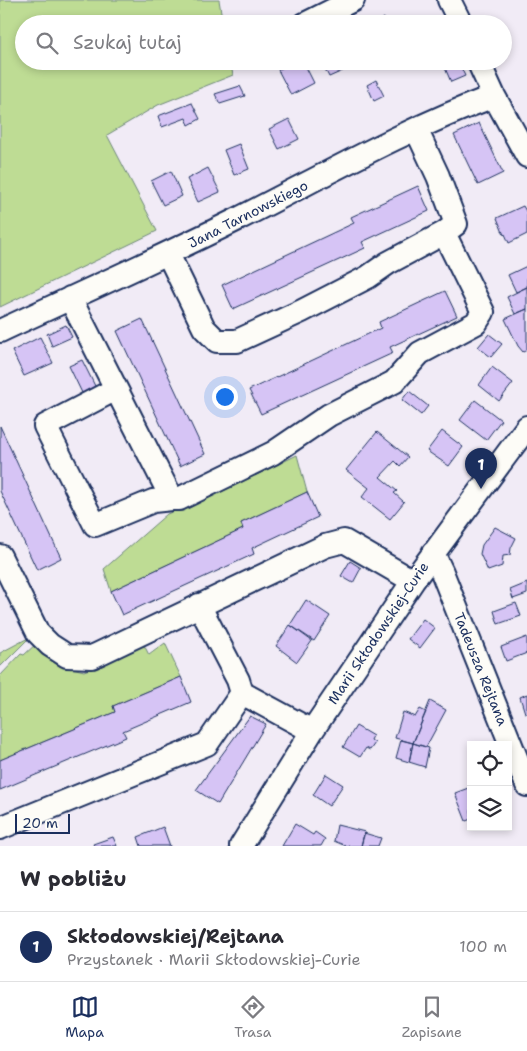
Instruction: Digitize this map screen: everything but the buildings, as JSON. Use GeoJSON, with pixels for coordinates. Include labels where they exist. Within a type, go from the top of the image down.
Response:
{"type":"FeatureCollection","features":[{"type":"Feature","properties":{"kind":"street"},"geometry":{"type":"LineString","coordinates":[[323,15],[353,0]]}},
{"type":"Feature","properties":{"kind":"street"},"geometry":{"type":"LineString","coordinates":[[450,0],[457,15]]}},
{"type":"Feature","properties":{"kind":"street"},"geometry":{"type":"LineString","coordinates":[[482,70],[494,96],[525,149]]}},
{"type":"Feature","properties":{"kind":"street","name":"Jana Tarnowskiego"},"geometry":{"type":"LineString","coordinates":[[0,331],[168,254],[416,129],[461,108],[494,96]]}},
{"type":"Feature","properties":{"kind":"street"},"geometry":{"type":"LineString","coordinates":[[168,254],[204,328],[217,341],[237,341],[302,312],[368,277],[388,263],[444,233],[456,224],[438,176],[416,129]]}},
{"type":"Feature","properties":{"kind":"street"},"geometry":{"type":"LineString","coordinates":[[116,389],[44,426],[95,525],[153,501],[179,499],[273,453],[329,415],[394,382],[420,353],[476,323],[483,312],[444,233]]}},
{"type":"Feature","properties":{"kind":"street"},"geometry":{"type":"LineString","coordinates":[[70,298],[172,499]]}},
{"type":"Feature","properties":{"kind":"street","name":"Marii Skłodowskiej-Curie"},"geometry":{"type":"LineString","coordinates":[[241,846],[312,730],[413,581],[527,427]]}},
{"type":"Feature","properties":{"kind":"street"},"geometry":{"type":"LineString","coordinates":[[0,556],[38,633],[50,645],[67,656],[92,657],[325,546],[344,541],[413,581]]}},
{"type":"Feature","properties":{"kind":"street","name":"Tadeusza Rejtana"},"geometry":{"type":"LineString","coordinates":[[433,553],[527,785]]}},
{"type":"Feature","properties":{"kind":"street"},"geometry":{"type":"LineString","coordinates":[[199,606],[238,680],[242,693],[312,730]]}},
{"type":"Feature","properties":{"kind":"street"},"geometry":{"type":"LineString","coordinates":[[0,828],[207,744],[242,693]]}},
{"type":"Feature","properties":{"kind":"green space"},"geometry":{"type":"Polygon","coordinates":[[[0,0],[219,0],[222,15],[15,15],[15,70],[232,70],[233,75],[158,105],[107,135],[157,231],[0,307],[0,0]]]}},
{"type":"Feature","properties":{"kind":"green space"},"geometry":{"type":"Polygon","coordinates":[[[297,455],[307,492],[241,523],[243,529],[111,591],[104,569],[167,514],[230,488],[297,455]]]}},
{"type":"Feature","properties":{"kind":"green space"},"geometry":{"type":"Polygon","coordinates":[[[30,637],[0,667],[0,653],[30,637]]]}},
{"type":"Feature","properties":{"kind":"green space"},"geometry":{"type":"Polygon","coordinates":[[[37,643],[56,664],[84,671],[108,662],[143,643],[149,655],[165,643],[181,677],[113,706],[115,712],[0,760],[0,676],[21,654],[24,655],[37,643]]]}},
{"type":"Feature","properties":{"kind":"place","name":"Skłodowskiej/Rejtana"},"geometry":{"type":"Point","coordinates":[481,489]}}]}
